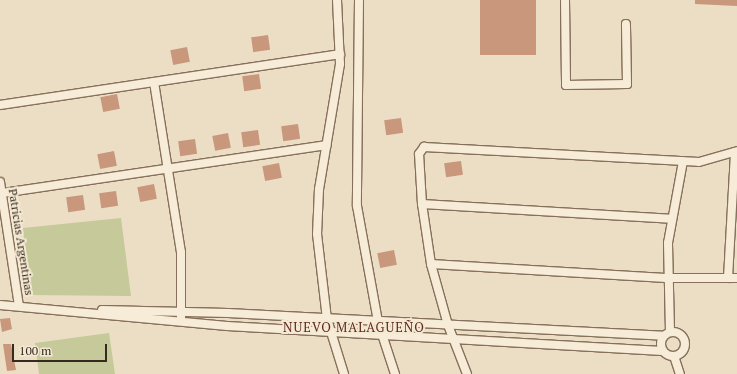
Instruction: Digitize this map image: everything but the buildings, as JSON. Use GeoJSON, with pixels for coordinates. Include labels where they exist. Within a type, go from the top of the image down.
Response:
{"type":"FeatureCollection","features":[{"type":"Feature","properties":{"kind":"street"},"geometry":{"type":"LineString","coordinates":[[338,0],[340,54],[319,189],[317,234],[327,319],[344,374]]}},
{"type":"Feature","properties":{"kind":"street"},"geometry":{"type":"LineString","coordinates":[[358,0],[356,189],[363,250],[378,322],[395,374]]}},
{"type":"Feature","properties":{"kind":"street"},"geometry":{"type":"LineString","coordinates":[[565,0],[566,85],[627,84],[626,24]]}},
{"type":"Feature","properties":{"kind":"street"},"geometry":{"type":"LineString","coordinates":[[0,105],[340,54]]}},
{"type":"Feature","properties":{"kind":"street"},"geometry":{"type":"LineString","coordinates":[[154,82],[166,168],[182,259],[181,318]]}},
{"type":"Feature","properties":{"kind":"street"},"geometry":{"type":"LineString","coordinates":[[2,193],[326,145]]}},
{"type":"Feature","properties":{"kind":"street"},"geometry":{"type":"LineString","coordinates":[[467,374],[448,325],[431,264],[422,204],[419,154],[428,146],[683,161],[707,161],[736,151],[728,278]]}},
{"type":"Feature","properties":{"kind":"street"},"geometry":{"type":"LineString","coordinates":[[662,351],[666,334],[666,278],[671,219],[683,161]]}},
{"type":"Feature","properties":{"kind":"street","name":"Patricias Argentinas"},"geometry":{"type":"LineString","coordinates":[[0,182],[19,306]]}},
{"type":"Feature","properties":{"kind":"street"},"geometry":{"type":"LineString","coordinates":[[422,204],[671,219]]}},
{"type":"Feature","properties":{"kind":"street"},"geometry":{"type":"LineString","coordinates":[[431,264],[666,278],[737,278]]}},
{"type":"Feature","properties":{"kind":"street"},"geometry":{"type":"LineString","coordinates":[[0,305],[381,334],[452,337],[662,351],[674,356],[682,353],[685,341],[681,334],[327,319],[181,318]]}},
{"type":"Feature","properties":{"kind":"street"},"geometry":{"type":"LineString","coordinates":[[674,356],[680,374]]}},
{"type":"Feature","properties":{"kind":"green space"},"geometry":{"type":"Polygon","coordinates":[[[121,218],[131,296],[29,295],[23,228],[121,218]]]}},
{"type":"Feature","properties":{"kind":"green space"},"geometry":{"type":"Polygon","coordinates":[[[109,333],[115,374],[39,374],[35,343],[109,333]]]}},
{"type":"Feature","properties":{"kind":"district","name":"NUEVO MALAGUEÑO"},"geometry":{"type":"Point","coordinates":[354,327]}}]}
